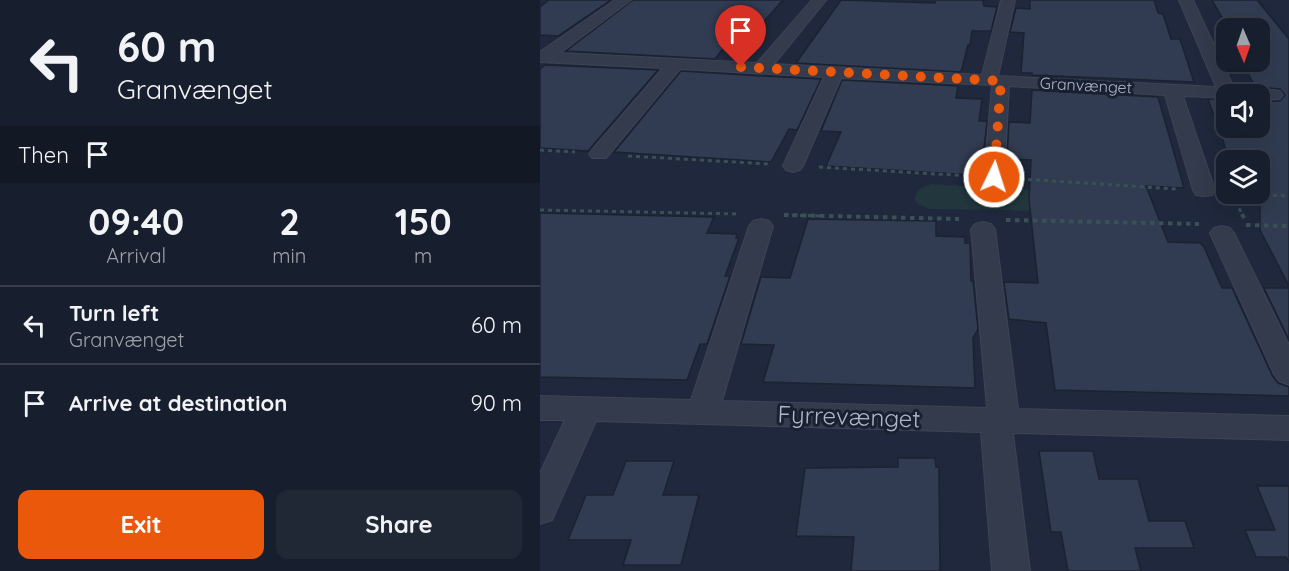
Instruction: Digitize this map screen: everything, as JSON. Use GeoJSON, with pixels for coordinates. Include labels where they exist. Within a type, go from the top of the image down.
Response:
{"type":"FeatureCollection","features":[{"type":"Feature","properties":{"kind":"street","name":"Granvænget"},"geometry":{"type":"LineString","coordinates":[[542,57],[624,0]]}},
{"type":"Feature","properties":{"kind":"street"},"geometry":{"type":"LineString","coordinates":[[762,68],[819,0]]}},
{"type":"Feature","properties":{"kind":"street"},"geometry":{"type":"LineString","coordinates":[[994,177],[995,80],[1008,0]]}},
{"type":"Feature","properties":{"kind":"street"},"geometry":{"type":"LineString","coordinates":[[1186,0],[1223,84]]}},
{"type":"Feature","properties":{"kind":"street","name":"Granvænget"},"geometry":{"type":"LineString","coordinates":[[542,57],[1216,91]]}},
{"type":"Feature","properties":{"kind":"street"},"geometry":{"type":"LineString","coordinates":[[599,154],[676,64]]}},
{"type":"Feature","properties":{"kind":"street"},"geometry":{"type":"LineString","coordinates":[[793,166],[835,72]]}},
{"type":"Feature","properties":{"kind":"street"},"geometry":{"type":"LineString","coordinates":[[1172,89],[1204,190]]}},
{"type":"Feature","properties":{"kind":"street","name":"Granvænget"},"geometry":{"type":"LineString","coordinates":[[1270,94],[1274,94]]}},
{"type":"Feature","properties":{"kind":"street"},"geometry":{"type":"LineString","coordinates":[[703,412],[762,218]]}},
{"type":"Feature","properties":{"kind":"street"},"geometry":{"type":"LineString","coordinates":[[982,223],[1011,571]]}},
{"type":"Feature","properties":{"kind":"street"},"geometry":{"type":"LineString","coordinates":[[1220,227],[1289,374]]}},
{"type":"Feature","properties":{"kind":"street","name":"Fyrrevænget"},"geometry":{"type":"LineString","coordinates":[[540,408],[1289,428]]}},
{"type":"Feature","properties":{"kind":"street"},"geometry":{"type":"LineString","coordinates":[[540,509],[586,409]]}},
{"type":"Feature","properties":{"kind":"path"},"geometry":{"type":"LineString","coordinates":[[540,150],[1204,190]]}},
{"type":"Feature","properties":{"kind":"path"},"geometry":{"type":"LineString","coordinates":[[1270,195],[1289,196]]}},
{"type":"Feature","properties":{"kind":"path"},"geometry":{"type":"LineString","coordinates":[[1237,204],[1247,225]]}},
{"type":"Feature","properties":{"kind":"path"},"geometry":{"type":"LineString","coordinates":[[540,210],[982,223],[1289,226]]}},
{"type":"Feature","properties":{"kind":"green space"},"geometry":{"type":"Polygon","coordinates":[[[931,184],[1095,194],[1113,212],[930,209],[918,204],[914,198],[919,189],[931,184]]]}},
{"type":"Feature","properties":{"kind":"building"},"geometry":{"type":"Polygon","coordinates":[[[549,0],[611,0],[558,36],[540,35],[540,7],[549,0]]]}},
{"type":"Feature","properties":{"kind":"building"},"geometry":{"type":"Polygon","coordinates":[[[633,0],[783,0],[758,28],[740,27],[715,59],[566,51],[633,0]]]}},
{"type":"Feature","properties":{"kind":"building"},"geometry":{"type":"Polygon","coordinates":[[[841,0],[935,3],[935,0],[983,0],[984,6],[997,7],[991,31],[972,31],[961,72],[796,63],[841,0]]]}},
{"type":"Feature","properties":{"kind":"building"},"geometry":{"type":"Polygon","coordinates":[[[1030,0],[1154,0],[1158,13],[1163,14],[1171,39],[1180,39],[1194,82],[1021,73],[1024,33],[1010,32],[1016,8],[1030,9],[1030,0]]]}},
{"type":"Feature","properties":{"kind":"building"},"geometry":{"type":"Polygon","coordinates":[[[1212,0],[1257,0],[1289,39],[1289,286],[1260,230],[1260,204],[1270,204],[1270,150],[1226,150],[1222,138],[1270,138],[1270,102],[1280,101],[1285,95],[1280,89],[1270,88],[1270,84],[1254,84],[1248,72],[1270,72],[1270,18],[1222,18],[1212,0]]]}},
{"type":"Feature","properties":{"kind":"building"},"geometry":{"type":"Polygon","coordinates":[[[545,65],[658,70],[588,151],[540,148],[540,69],[545,65]]]}},
{"type":"Feature","properties":{"kind":"building"},"geometry":{"type":"Polygon","coordinates":[[[681,71],[821,79],[797,130],[789,129],[771,162],[614,152],[681,71]]]}},
{"type":"Feature","properties":{"kind":"building"},"geometry":{"type":"Polygon","coordinates":[[[842,80],[958,86],[956,98],[982,99],[979,121],[987,121],[983,157],[975,157],[972,175],[826,166],[841,132],[821,131],[842,80]]]}},
{"type":"Feature","properties":{"kind":"building"},"geometry":{"type":"Polygon","coordinates":[[[1032,90],[1158,97],[1184,188],[1146,186],[1168,242],[1200,243],[1204,247],[1222,288],[1232,288],[1272,375],[1278,383],[1289,387],[1289,396],[1055,390],[1046,323],[1009,319],[1004,282],[1038,283],[1029,199],[1031,160],[1007,159],[1009,122],[1030,123],[1032,90]]]}},
{"type":"Feature","properties":{"kind":"building"},"geometry":{"type":"Polygon","coordinates":[[[1208,99],[1216,99],[1216,121],[1208,99]]]}},
{"type":"Feature","properties":{"kind":"building"},"geometry":{"type":"Polygon","coordinates":[[[540,213],[714,217],[707,233],[737,234],[736,238],[739,238],[725,276],[730,276],[707,344],[700,344],[687,380],[540,377],[540,213]]]}},
{"type":"Feature","properties":{"kind":"building"},"geometry":{"type":"Polygon","coordinates":[[[808,219],[936,221],[936,236],[965,237],[965,243],[970,243],[971,281],[973,281],[978,329],[973,338],[975,388],[763,382],[774,345],[741,344],[761,277],[790,278],[808,219]]]}},
{"type":"Feature","properties":{"kind":"building"},"geometry":{"type":"Polygon","coordinates":[[[1264,288],[1289,288],[1289,340],[1264,288]]]}},
{"type":"Feature","properties":{"kind":"building"},"geometry":{"type":"Polygon","coordinates":[[[1039,451],[1093,451],[1099,479],[1138,479],[1149,521],[1185,521],[1194,548],[1135,548],[1141,571],[1068,571],[1061,532],[1051,532],[1039,451]]]}},
{"type":"Feature","properties":{"kind":"building"},"geometry":{"type":"Polygon","coordinates":[[[898,458],[935,458],[936,467],[939,467],[940,571],[851,571],[854,537],[796,536],[805,468],[898,467],[898,458]]]}},
{"type":"Feature","properties":{"kind":"building"},"geometry":{"type":"Polygon","coordinates":[[[626,461],[674,461],[663,495],[699,495],[681,565],[623,565],[631,540],[568,540],[586,495],[613,495],[626,461]]]}},
{"type":"Feature","properties":{"kind":"building"},"geometry":{"type":"Polygon","coordinates":[[[1257,486],[1289,486],[1289,562],[1286,557],[1256,557],[1245,530],[1275,530],[1257,486]]]}},
{"type":"Feature","properties":{"kind":"route"},"geometry":{"type":"LineString","coordinates":[[741,67],[1001,81],[994,177]]}}]}
